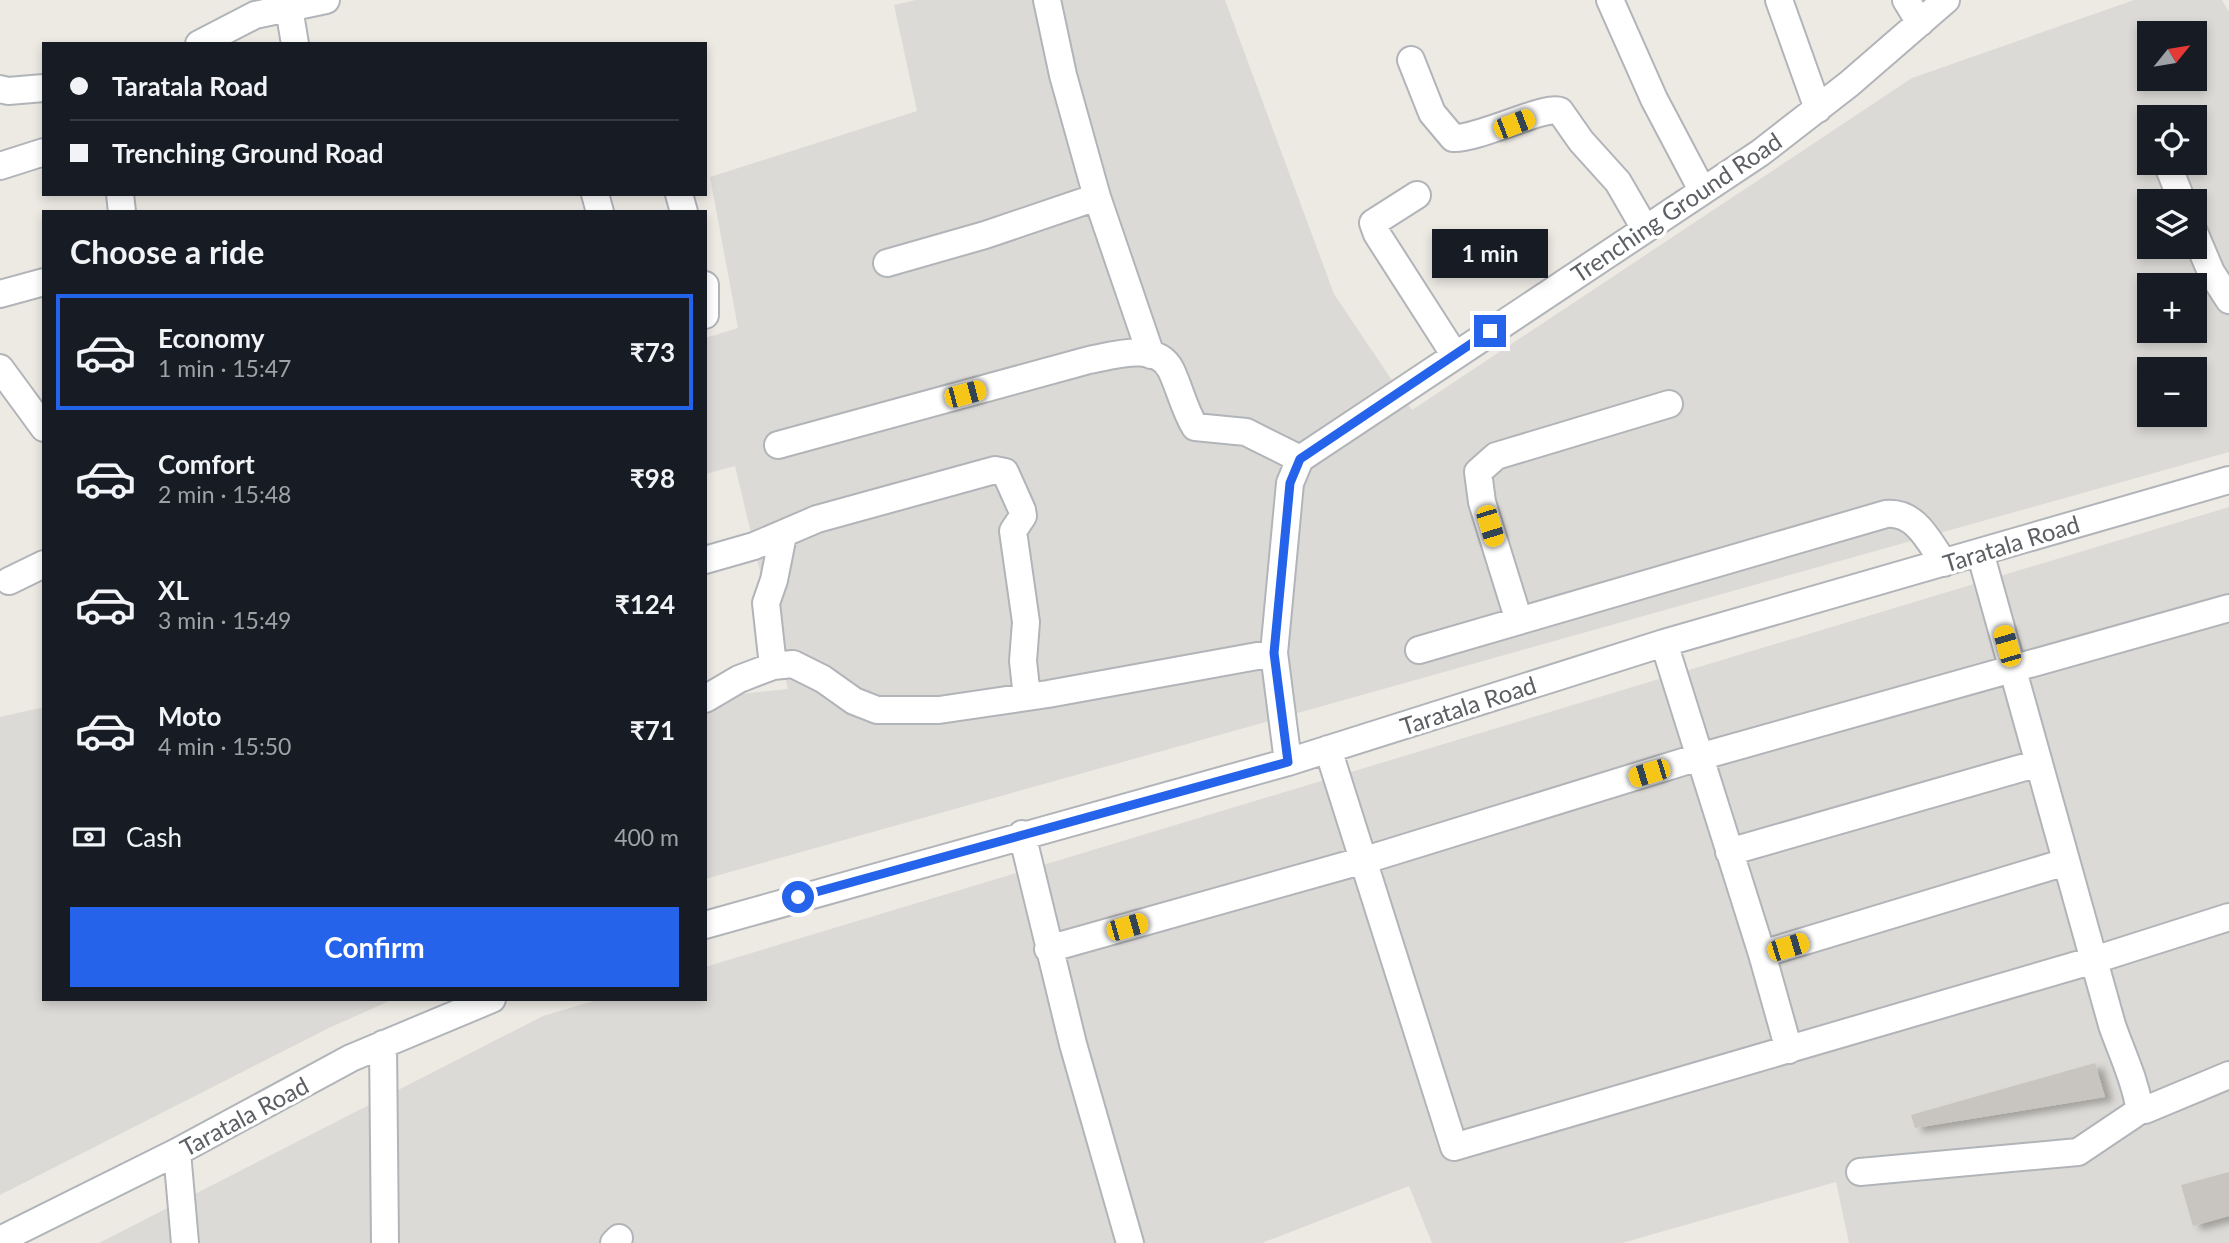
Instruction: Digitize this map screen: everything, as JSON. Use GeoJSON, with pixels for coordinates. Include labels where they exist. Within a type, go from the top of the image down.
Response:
{"type":"FeatureCollection","features":[{"type":"Feature","properties":{"kind":"street"},"geometry":{"type":"LineString","coordinates":[[202,42],[255,7],[289,8],[326,0]]}},
{"type":"Feature","properties":{"kind":"street"},"geometry":{"type":"LineString","coordinates":[[1047,0],[1063,75],[1097,197],[1151,355]]}},
{"type":"Feature","properties":{"kind":"street"},"geometry":{"type":"LineString","coordinates":[[1610,0],[1654,99],[1702,190]]}},
{"type":"Feature","properties":{"kind":"street"},"geometry":{"type":"LineString","coordinates":[[1779,0],[1818,109]]}},
{"type":"Feature","properties":{"kind":"street"},"geometry":{"type":"LineString","coordinates":[[1906,0],[1920,23]]}},
{"type":"Feature","properties":{"kind":"street","name":"Trenching Ground Road"},"geometry":{"type":"LineString","coordinates":[[1300,459],[1644,227],[1760,153],[1818,109],[1946,0]]}},
{"type":"Feature","properties":{"kind":"street"},"geometry":{"type":"LineString","coordinates":[[289,8],[295,42]]}},
{"type":"Feature","properties":{"kind":"street"},"geometry":{"type":"LineString","coordinates":[[1411,60],[1432,113],[1447,135],[1453,138],[1514,124],[1555,108],[1560,111],[1581,141],[1611,173],[1644,227]]}},
{"type":"Feature","properties":{"kind":"street"},"geometry":{"type":"LineString","coordinates":[[0,89],[8,91],[42,88]]}},
{"type":"Feature","properties":{"kind":"street"},"geometry":{"type":"LineString","coordinates":[[0,166],[42,153]]}},
{"type":"Feature","properties":{"kind":"street"},"geometry":{"type":"LineString","coordinates":[[1417,195],[1373,223],[1377,234],[1454,354]]}},
{"type":"Feature","properties":{"kind":"street"},"geometry":{"type":"LineString","coordinates":[[887,263],[985,235],[1097,197]]}},
{"type":"Feature","properties":{"kind":"street"},"geometry":{"type":"LineString","coordinates":[[2205,259],[2229,300]]}},
{"type":"Feature","properties":{"kind":"street"},"geometry":{"type":"LineString","coordinates":[[0,294],[42,283]]}},
{"type":"Feature","properties":{"kind":"street"},"geometry":{"type":"LineString","coordinates":[[778,445],[1088,360],[1132,352],[1151,355],[1170,367],[1187,414],[1195,427],[1246,432],[1300,459],[1290,483],[1274,653],[1288,762]]}},
{"type":"Feature","properties":{"kind":"street"},"geometry":{"type":"LineString","coordinates":[[0,368],[42,425]]}},
{"type":"Feature","properties":{"kind":"street"},"geometry":{"type":"LineString","coordinates":[[1519,621],[1482,502],[1478,472],[1496,456],[1669,404]]}},
{"type":"Feature","properties":{"kind":"street"},"geometry":{"type":"LineString","coordinates":[[707,559],[783,535],[835,513],[995,470],[1006,472],[1023,516],[1013,531],[1026,622],[1023,661],[1027,697]]}},
{"type":"Feature","properties":{"kind":"street","name":"Taratala Road"},"geometry":{"type":"LineString","coordinates":[[707,924],[1022,834],[1288,762],[1664,643],[2229,480]]}},
{"type":"Feature","properties":{"kind":"street"},"geometry":{"type":"LineString","coordinates":[[1419,650],[1886,514],[1899,513],[1909,517],[1944,563]]}},
{"type":"Feature","properties":{"kind":"street"},"geometry":{"type":"LineString","coordinates":[[773,666],[766,603],[774,580],[783,535]]}},
{"type":"Feature","properties":{"kind":"street"},"geometry":{"type":"LineString","coordinates":[[1980,552],[2094,960],[2125,1065],[2133,1075],[2142,1109]]}},
{"type":"Feature","properties":{"kind":"street"},"geometry":{"type":"LineString","coordinates":[[9,582],[42,565]]}},
{"type":"Feature","properties":{"kind":"street"},"geometry":{"type":"LineString","coordinates":[[1048,949],[1362,861],[1699,757],[2229,608]]}},
{"type":"Feature","properties":{"kind":"street"},"geometry":{"type":"LineString","coordinates":[[1664,643],[1762,954],[1789,1050]]}},
{"type":"Feature","properties":{"kind":"street"},"geometry":{"type":"LineString","coordinates":[[707,698],[739,679],[773,666],[793,664],[823,679],[854,701],[877,710],[939,710],[1274,653]]}},
{"type":"Feature","properties":{"kind":"street"},"geometry":{"type":"LineString","coordinates":[[1328,749],[1454,1147],[2094,960],[2229,917]]}},
{"type":"Feature","properties":{"kind":"street"},"geometry":{"type":"LineString","coordinates":[[1729,852],[2039,763]]}},
{"type":"Feature","properties":{"kind":"street"},"geometry":{"type":"LineString","coordinates":[[1022,834],[1048,949],[1130,1243]]}},
{"type":"Feature","properties":{"kind":"street"},"geometry":{"type":"LineString","coordinates":[[1762,954],[2066,862]]}},
{"type":"Feature","properties":{"kind":"street","name":"Taratala Road"},"geometry":{"type":"LineString","coordinates":[[0,1240],[177,1152],[383,1044],[487,1001]]}},
{"type":"Feature","properties":{"kind":"street"},"geometry":{"type":"LineString","coordinates":[[383,1044],[385,1243]]}},
{"type":"Feature","properties":{"kind":"street"},"geometry":{"type":"LineString","coordinates":[[1860,1172],[2078,1152],[2142,1109],[2229,1075]]}},
{"type":"Feature","properties":{"kind":"street"},"geometry":{"type":"LineString","coordinates":[[177,1152],[186,1243]]}},
{"type":"Feature","properties":{"kind":"shaded area"},"geometry":{"type":"Polygon","coordinates":[[[916,0],[1225,0],[1334,294],[1412,410],[1912,78],[2134,0],[2222,0],[2229,12],[2229,452],[707,878],[707,714],[741,694],[788,689],[735,466],[707,473],[707,337],[738,328],[710,177],[917,111],[894,5],[916,0]]]}},
{"type":"Feature","properties":{"kind":"shaded area"},"geometry":{"type":"Polygon","coordinates":[[[2229,507],[2229,1243],[1849,1243],[1836,1182],[1622,1243],[1432,1243],[1409,1186],[1262,1243],[99,1243],[543,1016],[593,1001],[707,1001],[707,966],[2229,507]]]}},
{"type":"Feature","properties":{"kind":"shaded area"},"geometry":{"type":"Polygon","coordinates":[[[42,707],[42,1001],[390,1001],[331,1027],[0,1195],[0,717],[42,707]]]}},
{"type":"Feature","properties":{"kind":"building"},"geometry":{"type":"Polygon","coordinates":[[[2095,1063],[2105,1097],[1915,1128],[1911,1115],[2095,1063]]]}},
{"type":"Feature","properties":{"kind":"building"},"geometry":{"type":"Polygon","coordinates":[[[2229,1172],[2229,1216],[2193,1226],[2181,1185],[2229,1172]]]}},
{"type":"Feature","properties":{"kind":"route"},"geometry":{"type":"LineString","coordinates":[[798,897],[1288,762],[1274,653],[1290,483],[1300,459],[1419,376],[1490,331]]}}]}
